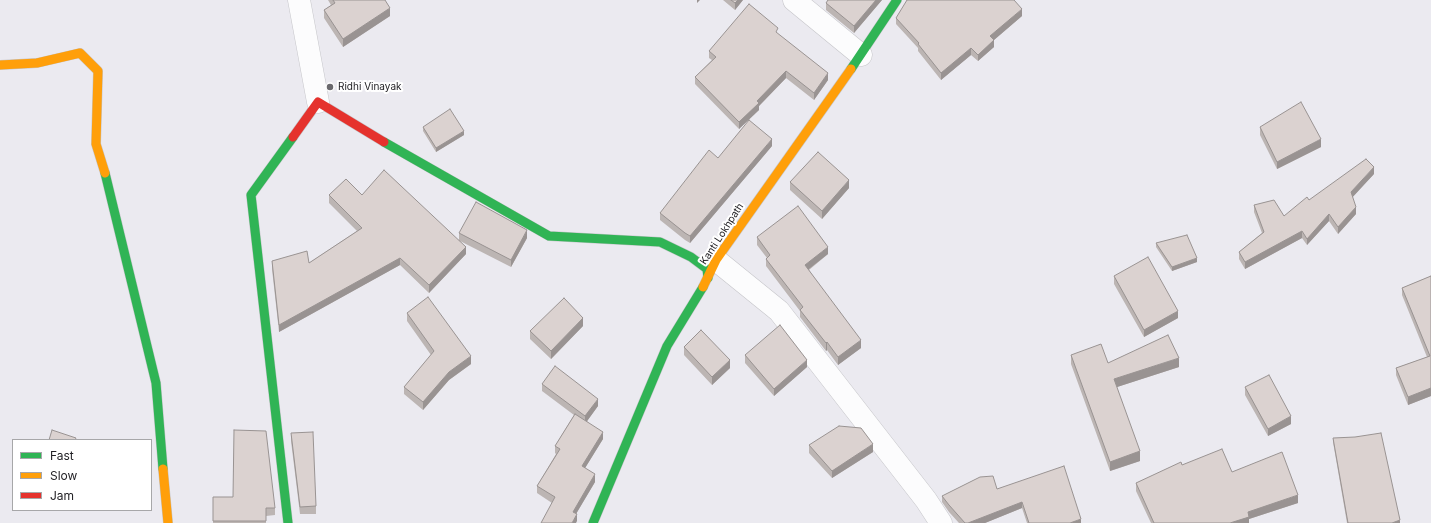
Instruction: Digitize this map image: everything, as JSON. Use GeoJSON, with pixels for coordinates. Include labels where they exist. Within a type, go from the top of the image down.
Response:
{"type":"FeatureCollection","features":[{"type":"Feature","properties":{"kind":"street"},"geometry":{"type":"LineString","coordinates":[[288,523],[251,195],[318,102],[299,0]]}},
{"type":"Feature","properties":{"kind":"street"},"geometry":{"type":"LineString","coordinates":[[794,0],[861,55]]}},
{"type":"Feature","properties":{"kind":"street","name":"Kanti Lokhpath"},"geometry":{"type":"LineString","coordinates":[[593,523],[667,346],[712,269],[861,55],[897,0]]}},
{"type":"Feature","properties":{"kind":"street"},"geometry":{"type":"LineString","coordinates":[[0,65],[36,63],[80,53],[98,71],[96,144],[108,182],[156,382],[168,523]]}},
{"type":"Feature","properties":{"kind":"street"},"geometry":{"type":"LineString","coordinates":[[318,102],[425,166],[549,236],[660,242],[691,257],[707,269],[712,269],[779,311],[926,500],[941,523]]}},
{"type":"Feature","properties":{"kind":"building"},"geometry":{"type":"Polygon","coordinates":[[[333,0],[385,0],[390,8],[343,39],[324,10],[335,3],[333,0]]]}},
{"type":"Feature","properties":{"kind":"building"},"geometry":{"type":"Polygon","coordinates":[[[731,0],[738,0],[735,3],[731,0]]]}},
{"type":"Feature","properties":{"kind":"building"},"geometry":{"type":"Polygon","coordinates":[[[828,0],[876,0],[854,26],[826,3],[828,0]]]}},
{"type":"Feature","properties":{"kind":"building"},"geometry":{"type":"Polygon","coordinates":[[[907,0],[1014,0],[1022,9],[990,36],[994,40],[978,55],[971,48],[941,73],[918,44],[919,43],[896,18],[907,0]]]}},
{"type":"Feature","properties":{"kind":"building"},"geometry":{"type":"Polygon","coordinates":[[[749,4],[778,28],[776,32],[828,73],[814,93],[786,71],[757,101],[759,103],[739,122],[695,77],[716,57],[709,51],[749,4]]]}},
{"type":"Feature","properties":{"kind":"building"},"geometry":{"type":"Polygon","coordinates":[[[1301,102],[1321,139],[1277,162],[1260,127],[1301,102]]]}},
{"type":"Feature","properties":{"kind":"building"},"geometry":{"type":"Polygon","coordinates":[[[450,109],[464,131],[436,148],[423,127],[450,109]]]}},
{"type":"Feature","properties":{"kind":"building"},"geometry":{"type":"Polygon","coordinates":[[[749,120],[772,139],[690,236],[660,213],[709,150],[718,158],[749,120]]]}},
{"type":"Feature","properties":{"kind":"building"},"geometry":{"type":"Polygon","coordinates":[[[818,152],[849,180],[822,211],[790,182],[818,152]]]}},
{"type":"Feature","properties":{"kind":"building"},"geometry":{"type":"Polygon","coordinates":[[[1366,159],[1374,167],[1351,192],[1356,207],[1338,227],[1329,214],[1307,239],[1302,231],[1245,262],[1239,252],[1264,232],[1254,205],[1274,200],[1284,216],[1307,197],[1309,200],[1366,159]]]}},
{"type":"Feature","properties":{"kind":"building"},"geometry":{"type":"Polygon","coordinates":[[[384,170],[466,247],[429,285],[400,258],[279,325],[272,261],[307,251],[309,263],[362,228],[329,195],[346,179],[362,195],[384,170]]]}},
{"type":"Feature","properties":{"kind":"building"},"geometry":{"type":"Polygon","coordinates":[[[476,202],[527,230],[511,260],[459,233],[476,202]]]}},
{"type":"Feature","properties":{"kind":"building"},"geometry":{"type":"Polygon","coordinates":[[[798,206],[828,247],[805,265],[861,340],[838,357],[800,310],[803,307],[766,259],[770,255],[757,237],[798,206]]]}},
{"type":"Feature","properties":{"kind":"building"},"geometry":{"type":"Polygon","coordinates":[[[1187,235],[1197,258],[1172,267],[1156,243],[1187,235]]]}},
{"type":"Feature","properties":{"kind":"building"},"geometry":{"type":"Polygon","coordinates":[[[1148,257],[1178,311],[1144,330],[1114,276],[1148,257]]]}},
{"type":"Feature","properties":{"kind":"building"},"geometry":{"type":"Polygon","coordinates":[[[1431,276],[1431,388],[1408,397],[1396,368],[1430,356],[1402,288],[1431,276]]]}},
{"type":"Feature","properties":{"kind":"building"},"geometry":{"type":"Polygon","coordinates":[[[428,297],[471,356],[449,372],[423,402],[404,387],[434,351],[407,313],[428,297]]]}},
{"type":"Feature","properties":{"kind":"building"},"geometry":{"type":"Polygon","coordinates":[[[564,298],[583,318],[551,351],[530,331],[564,298]]]}},
{"type":"Feature","properties":{"kind":"building"},"geometry":{"type":"Polygon","coordinates":[[[780,325],[807,360],[774,389],[745,355],[780,325]]]}},
{"type":"Feature","properties":{"kind":"building"},"geometry":{"type":"Polygon","coordinates":[[[701,330],[730,360],[712,377],[684,347],[701,330]]]}},
{"type":"Feature","properties":{"kind":"building"},"geometry":{"type":"Polygon","coordinates":[[[1168,335],[1179,358],[1114,379],[1140,451],[1110,462],[1071,355],[1101,344],[1108,363],[1168,335]]]}},
{"type":"Feature","properties":{"kind":"building"},"geometry":{"type":"Polygon","coordinates":[[[555,366],[598,399],[585,416],[542,384],[555,366]]]}},
{"type":"Feature","properties":{"kind":"building"},"geometry":{"type":"Polygon","coordinates":[[[1269,375],[1291,416],[1268,429],[1245,387],[1269,375]]]}},
{"type":"Feature","properties":{"kind":"building"},"geometry":{"type":"Polygon","coordinates":[[[575,414],[603,432],[582,466],[595,474],[573,512],[577,514],[572,523],[541,523],[555,497],[537,486],[560,449],[555,446],[575,414]]]}},
{"type":"Feature","properties":{"kind":"building"},"geometry":{"type":"Polygon","coordinates":[[[839,426],[861,428],[873,444],[832,471],[809,445],[839,426]]]}},
{"type":"Feature","properties":{"kind":"building"},"geometry":{"type":"Polygon","coordinates":[[[52,430],[76,438],[76,439],[49,439],[52,430]]]}},
{"type":"Feature","properties":{"kind":"building"},"geometry":{"type":"Polygon","coordinates":[[[234,430],[266,431],[275,508],[266,508],[266,521],[213,521],[213,497],[233,497],[234,430]]]}},
{"type":"Feature","properties":{"kind":"building"},"geometry":{"type":"Polygon","coordinates":[[[313,432],[316,506],[300,507],[291,433],[313,432]]]}},
{"type":"Feature","properties":{"kind":"building"},"geometry":{"type":"Polygon","coordinates":[[[1381,433],[1400,520],[1392,523],[1348,523],[1333,438],[1355,437],[1381,433]]]}},
{"type":"Feature","properties":{"kind":"building"},"geometry":{"type":"Polygon","coordinates":[[[1222,449],[1232,472],[1282,452],[1298,495],[1248,512],[1249,517],[1230,523],[1154,523],[1136,483],[1181,462],[1182,465],[1222,449]]]}},
{"type":"Feature","properties":{"kind":"building"},"geometry":{"type":"Polygon","coordinates":[[[1064,466],[1081,519],[1070,523],[1029,523],[1022,502],[965,523],[942,496],[980,477],[993,476],[997,489],[1064,466]]]}},
{"type":"Feature","properties":{"kind":"traffic: fast"},"geometry":{"type":"LineString","coordinates":[[851,69],[897,0]]}},
{"type":"Feature","properties":{"kind":"traffic: fast"},"geometry":{"type":"LineString","coordinates":[[288,523],[251,195],[293,137]]}},
{"type":"Feature","properties":{"kind":"traffic: fast"},"geometry":{"type":"LineString","coordinates":[[384,142],[549,236],[660,242],[691,257],[707,269],[708,278]]}},
{"type":"Feature","properties":{"kind":"traffic: fast"},"geometry":{"type":"LineString","coordinates":[[105,173],[156,383],[163,469]]}},
{"type":"Feature","properties":{"kind":"traffic: fast"},"geometry":{"type":"LineString","coordinates":[[593,523],[667,346],[703,287]]}},
{"type":"Feature","properties":{"kind":"traffic: slow"},"geometry":{"type":"LineString","coordinates":[[0,65],[37,63],[80,53],[98,71],[96,144],[105,173]]}},
{"type":"Feature","properties":{"kind":"traffic: slow"},"geometry":{"type":"LineString","coordinates":[[703,287],[716,260],[851,69]]}},
{"type":"Feature","properties":{"kind":"traffic: slow"},"geometry":{"type":"LineString","coordinates":[[163,469],[168,523]]}},
{"type":"Feature","properties":{"kind":"traffic: jam"},"geometry":{"type":"LineString","coordinates":[[293,137],[318,102],[384,142]]}},
{"type":"Feature","properties":{"kind":"place","name":"Ridhi Vinayak"},"geometry":{"type":"Point","coordinates":[330,87]}}]}
